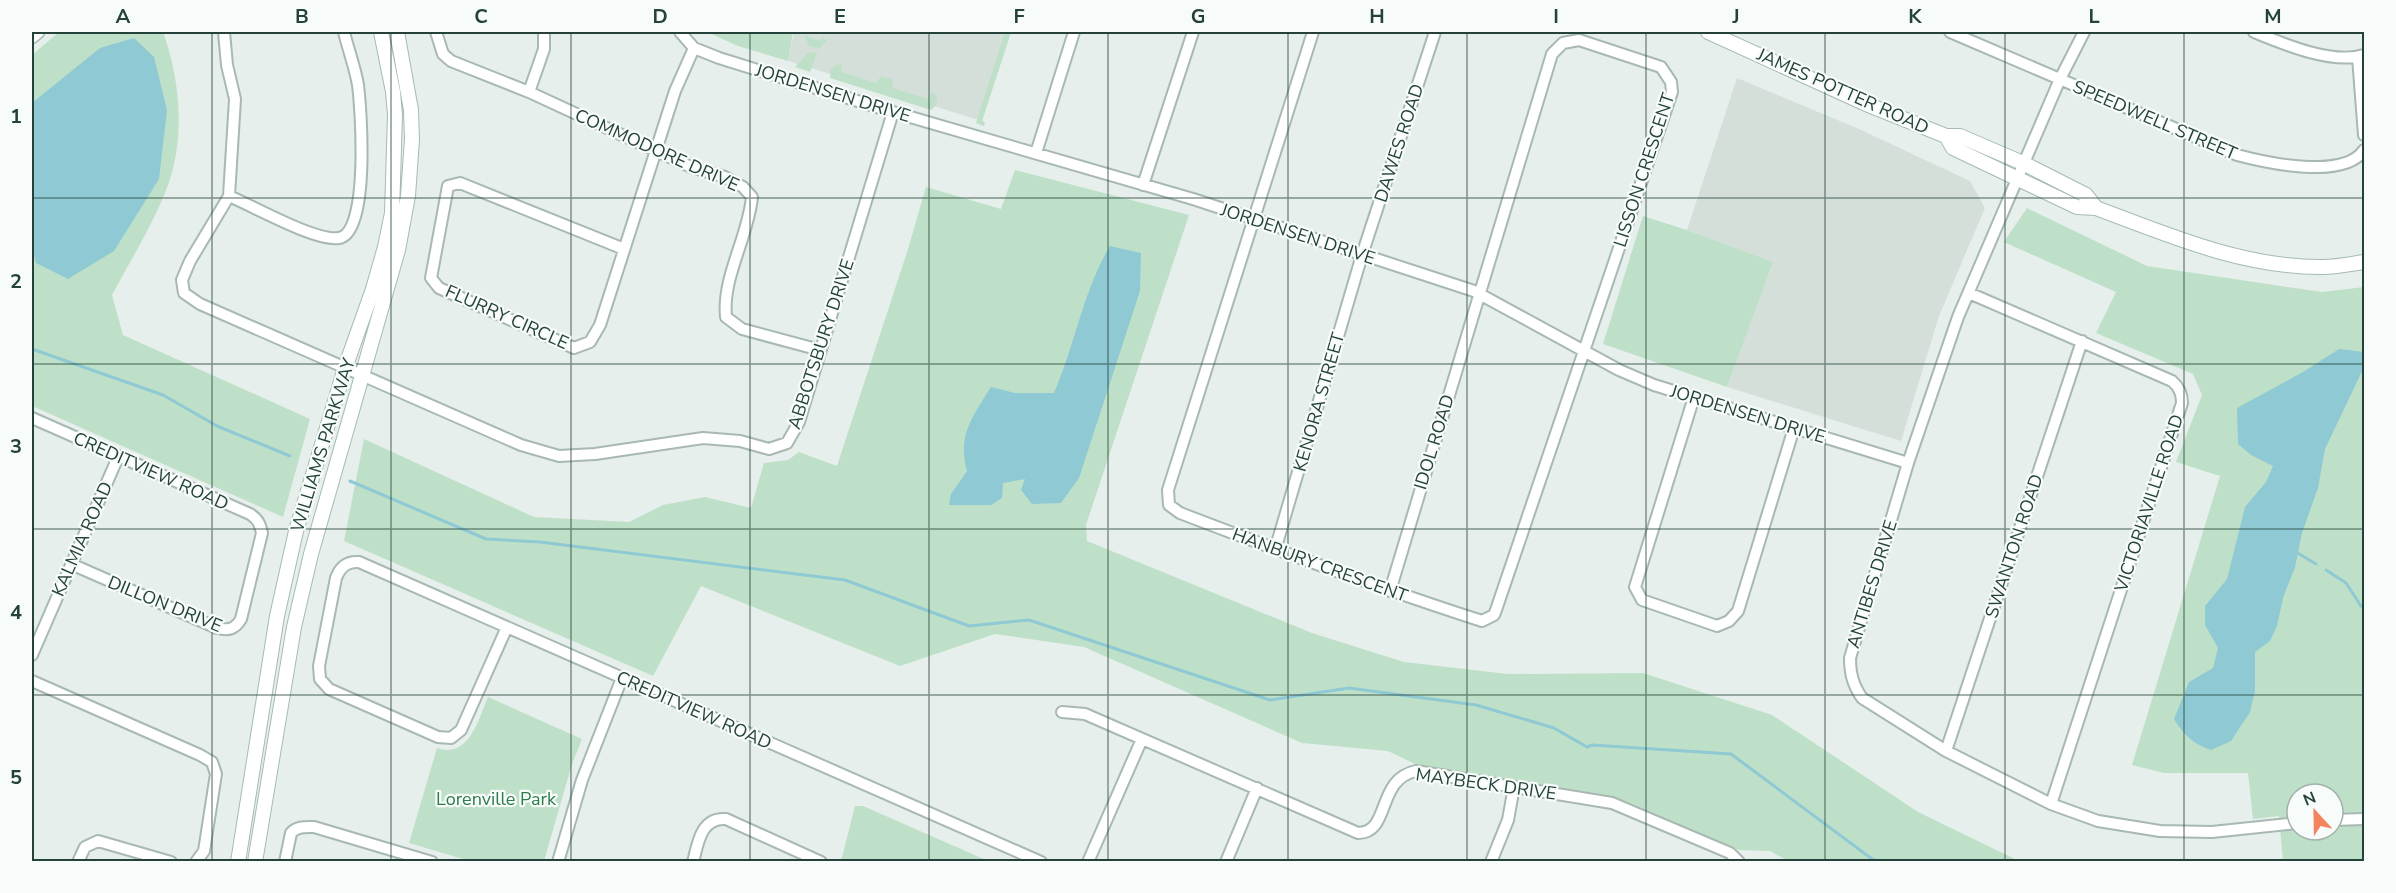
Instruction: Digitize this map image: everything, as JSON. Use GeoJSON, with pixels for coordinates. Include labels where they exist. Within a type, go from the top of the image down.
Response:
{"type":"FeatureCollection","features":[{"type":"Feature","properties":{"kind":"main road","name":"WILLIAMS PARKWAY"},"geometry":{"type":"LineString","coordinates":[[238,861],[277,616],[298,524],[345,369],[373,289],[392,213],[395,115],[393,92],[381,32]]}},
{"type":"Feature","properties":{"kind":"main road","name":"WILLIAMS PARKWAY"},"geometry":{"type":"LineString","coordinates":[[255,861],[294,627],[326,496],[398,250],[408,196],[412,139],[411,110],[397,32]]}},
{"type":"Feature","properties":{"kind":"main road","name":"JAMES POTTER ROAD"},"geometry":{"type":"LineString","coordinates":[[1708,32],[1866,104],[1946,136],[1953,148],[2022,170],[2077,207],[2096,208],[2204,248],[2277,263],[2324,267],[2364,262]]}},
{"type":"Feature","properties":{"kind":"street"},"geometry":{"type":"LineString","coordinates":[[32,37],[38,32]]}},
{"type":"Feature","properties":{"kind":"street"},"geometry":{"type":"LineString","coordinates":[[224,32],[227,65],[235,99],[229,196],[323,238],[341,238],[349,232],[358,207],[363,144],[357,84],[344,32]]}},
{"type":"Feature","properties":{"kind":"street","name":"COMMODORE DRIVE"},"geometry":{"type":"LineString","coordinates":[[436,32],[443,54],[451,62],[529,92],[691,166],[725,177],[743,187],[752,197],[750,217],[724,300],[726,317],[742,329],[820,350]]}},
{"type":"Feature","properties":{"kind":"street"},"geometry":{"type":"LineString","coordinates":[[529,92],[544,49],[544,32]]}},
{"type":"Feature","properties":{"kind":"street","name":"JORDENSEN DRIVE"},"geometry":{"type":"LineString","coordinates":[[680,32],[694,48],[744,66],[1253,219],[1478,293],[1582,351],[1646,381],[1908,463]]}},
{"type":"Feature","properties":{"kind":"street"},"geometry":{"type":"LineString","coordinates":[[1036,153],[1074,32]]}},
{"type":"Feature","properties":{"kind":"street"},"geometry":{"type":"LineString","coordinates":[[1143,185],[1193,32]]}},
{"type":"Feature","properties":{"kind":"street"},"geometry":{"type":"LineString","coordinates":[[1253,219],[1313,32]]}},
{"type":"Feature","properties":{"kind":"street","name":"DAWES ROAD"},"geometry":{"type":"LineString","coordinates":[[1362,255],[1435,32]]}},
{"type":"Feature","properties":{"kind":"street","name":"SPEEDWELL STREET"},"geometry":{"type":"LineString","coordinates":[[1950,32],[2237,155],[2269,164],[2331,166],[2352,162],[2360,157],[2364,150]]}},
{"type":"Feature","properties":{"kind":"street","name":"ANTIBES DRIVE"},"geometry":{"type":"LineString","coordinates":[[2084,32],[2061,79],[1969,292],[1908,463],[1850,658],[1850,672],[1854,686],[1862,698],[1946,751],[2051,804],[2098,821],[2160,831],[2212,832],[2285,824]]}},
{"type":"Feature","properties":{"kind":"street"},"geometry":{"type":"LineString","coordinates":[[2253,32],[2316,54],[2361,56],[2364,135]]}},
{"type":"Feature","properties":{"kind":"street","name":"LISSON CRESCENT"},"geometry":{"type":"LineString","coordinates":[[1478,293],[1552,54],[1570,40],[1579,40],[1661,67],[1671,82],[1672,92],[1582,351]]}},
{"type":"Feature","properties":{"kind":"street","name":"FLURRY CIRCLE"},"geometry":{"type":"LineString","coordinates":[[624,249],[460,183],[448,186],[431,278],[440,288],[574,348],[590,342],[600,326],[675,91],[694,48]]}},
{"type":"Feature","properties":{"kind":"street","name":"ABBOTSBURY DRIVE"},"geometry":{"type":"LineString","coordinates":[[229,196],[190,261],[182,279],[184,293],[200,304],[521,445],[559,456],[596,454],[703,438],[740,441],[769,449],[787,443],[799,422],[893,111]]}},
{"type":"Feature","properties":{"kind":"street","name":"HANBURY CRESCENT"},"geometry":{"type":"LineString","coordinates":[[1253,219],[1167,498],[1169,505],[1179,513],[1390,591],[1482,621],[1494,615],[1582,351]]}},
{"type":"Feature","properties":{"kind":"street","name":"KENORA STREET"},"geometry":{"type":"LineString","coordinates":[[1275,550],[1362,255]]}},
{"type":"Feature","properties":{"kind":"street","name":"VICTORIAVILLE ROAD"},"geometry":{"type":"LineString","coordinates":[[1969,292],[2172,381],[2180,390],[2182,403],[2051,804]]}},
{"type":"Feature","properties":{"kind":"street","name":"IDOL ROAD"},"geometry":{"type":"LineString","coordinates":[[1390,591],[1478,293]]}},
{"type":"Feature","properties":{"kind":"street","name":"SWANTON ROAD"},"geometry":{"type":"LineString","coordinates":[[1946,751],[2082,340]]}},
{"type":"Feature","properties":{"kind":"street"},"geometry":{"type":"LineString","coordinates":[[1694,397],[1635,587],[1642,600],[1717,626],[1729,621],[1738,611],[1794,428]]}},
{"type":"Feature","properties":{"kind":"street","name":"CREDITVIEW ROAD"},"geometry":{"type":"LineString","coordinates":[[32,418],[250,514],[258,521],[262,533]]}},
{"type":"Feature","properties":{"kind":"street","name":"KALMIA ROAD"},"geometry":{"type":"LineString","coordinates":[[32,655],[118,457]]}},
{"type":"Feature","properties":{"kind":"street","name":"DILLON DRIVE"},"geometry":{"type":"LineString","coordinates":[[70,564],[217,628],[230,630],[237,626],[241,619],[262,533]]}},
{"type":"Feature","properties":{"kind":"street","name":"CREDITVIEW ROAD"},"geometry":{"type":"LineString","coordinates":[[507,627],[461,730],[452,738],[438,737],[329,689],[320,679],[320,666],[336,578],[340,569],[347,563],[359,562],[1041,861]]}},
{"type":"Feature","properties":{"kind":"street"},"geometry":{"type":"LineString","coordinates":[[558,861],[582,780],[622,678]]}},
{"type":"Feature","properties":{"kind":"street"},"geometry":{"type":"LineString","coordinates":[[32,681],[200,754],[212,762],[216,774],[215,786],[204,851],[196,861]]}},
{"type":"Feature","properties":{"kind":"street","name":"MAYBECK DRIVE"},"geometry":{"type":"LineString","coordinates":[[1062,712],[1085,714],[1363,833],[1371,830],[1375,825],[1395,782],[1407,773],[1416,771],[1612,803],[1731,854],[1738,861]]}},
{"type":"Feature","properties":{"kind":"street"},"geometry":{"type":"LineString","coordinates":[[1088,861],[1142,739]]}},
{"type":"Feature","properties":{"kind":"street"},"geometry":{"type":"LineString","coordinates":[[1491,861],[1508,820],[1514,787]]}},
{"type":"Feature","properties":{"kind":"street"},"geometry":{"type":"LineString","coordinates":[[1226,861],[1257,788]]}},
{"type":"Feature","properties":{"kind":"street"},"geometry":{"type":"LineString","coordinates":[[693,861],[702,831],[707,825],[719,819],[726,819],[821,861]]}},
{"type":"Feature","properties":{"kind":"street"},"geometry":{"type":"LineString","coordinates":[[2345,820],[2364,819]]}},
{"type":"Feature","properties":{"kind":"street"},"geometry":{"type":"LineString","coordinates":[[285,861],[291,833],[300,827],[315,827],[432,861]]}},
{"type":"Feature","properties":{"kind":"street"},"geometry":{"type":"LineString","coordinates":[[78,861],[85,847],[99,841],[171,861]]}},
{"type":"Feature","properties":{"kind":"shaded area"},"geometry":{"type":"Polygon","coordinates":[[[794,32],[1011,32],[982,121],[788,61],[794,32]]]}},
{"type":"Feature","properties":{"kind":"shaded area"},"geometry":{"type":"Polygon","coordinates":[[[1737,78],[1859,129],[1970,181],[1985,208],[1939,316],[1901,441],[1727,387],[1772,262],[1687,230],[1737,78]]]}},
{"type":"Feature","properties":{"kind":"green space"},"geometry":{"type":"Polygon","coordinates":[[[59,32],[163,32],[177,91],[179,112],[176,153],[165,193],[147,232],[112,295],[123,335],[310,419],[283,517],[32,406],[32,55],[59,32]]]}},
{"type":"Feature","properties":{"kind":"green space"},"geometry":{"type":"Polygon","coordinates":[[[707,32],[793,32],[788,61],[738,46],[707,32]]]}},
{"type":"Feature","properties":{"kind":"green space"},"geometry":{"type":"Polygon","coordinates":[[[1005,32],[1011,32],[982,121],[985,122],[984,126],[976,123],[1005,32]]]}},
{"type":"Feature","properties":{"kind":"green space"},"geometry":{"type":"Polygon","coordinates":[[[804,35],[821,41],[822,38],[827,40],[819,49],[809,46],[804,35]]]}},
{"type":"Feature","properties":{"kind":"green space"},"geometry":{"type":"Polygon","coordinates":[[[809,52],[817,53],[810,72],[795,67],[809,52]]]}},
{"type":"Feature","properties":{"kind":"green space"},"geometry":{"type":"Polygon","coordinates":[[[837,64],[842,65],[841,72],[876,83],[881,76],[893,80],[892,88],[929,99],[932,92],[937,97],[936,105],[931,110],[830,78],[831,69],[837,64]]]}},
{"type":"Feature","properties":{"kind":"green space"},"geometry":{"type":"Polygon","coordinates":[[[1015,170],[1189,215],[1086,525],[1087,541],[1312,633],[1404,662],[1508,674],[1643,673],[1772,715],[1918,812],[2019,861],[1788,861],[1770,851],[1739,850],[1610,796],[1415,764],[1388,751],[1302,743],[1084,647],[995,634],[900,666],[701,586],[653,676],[344,541],[364,439],[534,517],[629,522],[663,505],[705,497],[751,508],[764,463],[788,460],[799,452],[837,466],[926,187],[1001,209],[1015,170]]]}},
{"type":"Feature","properties":{"kind":"green space"},"geometry":{"type":"Polygon","coordinates":[[[2027,208],[2147,266],[2322,292],[2364,287],[2364,861],[2283,861],[2279,816],[2253,819],[2248,773],[2164,773],[2132,765],[2220,476],[2176,462],[2202,395],[2193,374],[2096,333],[2116,292],[2004,242],[2027,208]]]}},
{"type":"Feature","properties":{"kind":"green space"},"geometry":{"type":"Polygon","coordinates":[[[1643,216],[1773,262],[1727,387],[1603,344],[1643,216]]]}},
{"type":"Feature","properties":{"kind":"green space","name":"Lorenville Park"},"geometry":{"type":"Polygon","coordinates":[[[488,697],[582,739],[572,764],[544,861],[470,861],[409,843],[437,748],[448,750],[465,743],[476,726],[488,697]]]}},
{"type":"Feature","properties":{"kind":"green space"},"geometry":{"type":"Polygon","coordinates":[[[855,806],[863,806],[986,861],[841,861],[855,806]]]}},
{"type":"Feature","properties":{"kind":"water"},"geometry":{"type":"Polygon","coordinates":[[[134,38],[154,57],[167,110],[159,179],[114,251],[68,279],[36,263],[32,247],[32,103],[100,48],[134,38]]]}},
{"type":"Feature","properties":{"kind":"water"},"geometry":{"type":"Polygon","coordinates":[[[1110,246],[1141,253],[1140,291],[1079,478],[1061,503],[1032,504],[1021,490],[1025,479],[1003,483],[1002,498],[991,505],[949,505],[951,494],[967,471],[964,447],[968,426],[991,387],[1015,393],[1054,393],[1093,281],[1110,246]]]}},
{"type":"Feature","properties":{"kind":"water"},"geometry":{"type":"Polygon","coordinates":[[[2339,349],[2364,352],[2364,367],[2325,449],[2318,488],[2302,533],[2295,567],[2283,598],[2277,626],[2270,641],[2255,652],[2255,691],[2250,712],[2231,741],[2211,750],[2190,738],[2174,719],[2189,682],[2213,668],[2218,648],[2205,625],[2205,606],[2227,579],[2245,507],[2266,482],[2273,466],[2251,455],[2238,444],[2237,408],[2303,372],[2339,349]]]}},
{"type":"Feature","properties":{"kind":"waterway"},"geometry":{"type":"LineString","coordinates":[[32,349],[163,395],[217,426],[290,456]]}},
{"type":"Feature","properties":{"kind":"waterway"},"geometry":{"type":"LineString","coordinates":[[350,481],[486,539],[540,542],[845,580],[969,626],[1029,620],[1270,700],[1349,688],[1476,705],[1554,728],[1587,747],[1592,745],[1731,754],[1879,862]]}},
{"type":"Feature","properties":{"kind":"waterway"},"geometry":{"type":"LineString","coordinates":[[2296,552],[2316,564]]}},
{"type":"Feature","properties":{"kind":"waterway"},"geometry":{"type":"LineString","coordinates":[[2326,570],[2346,583],[2364,607]]}}]}
